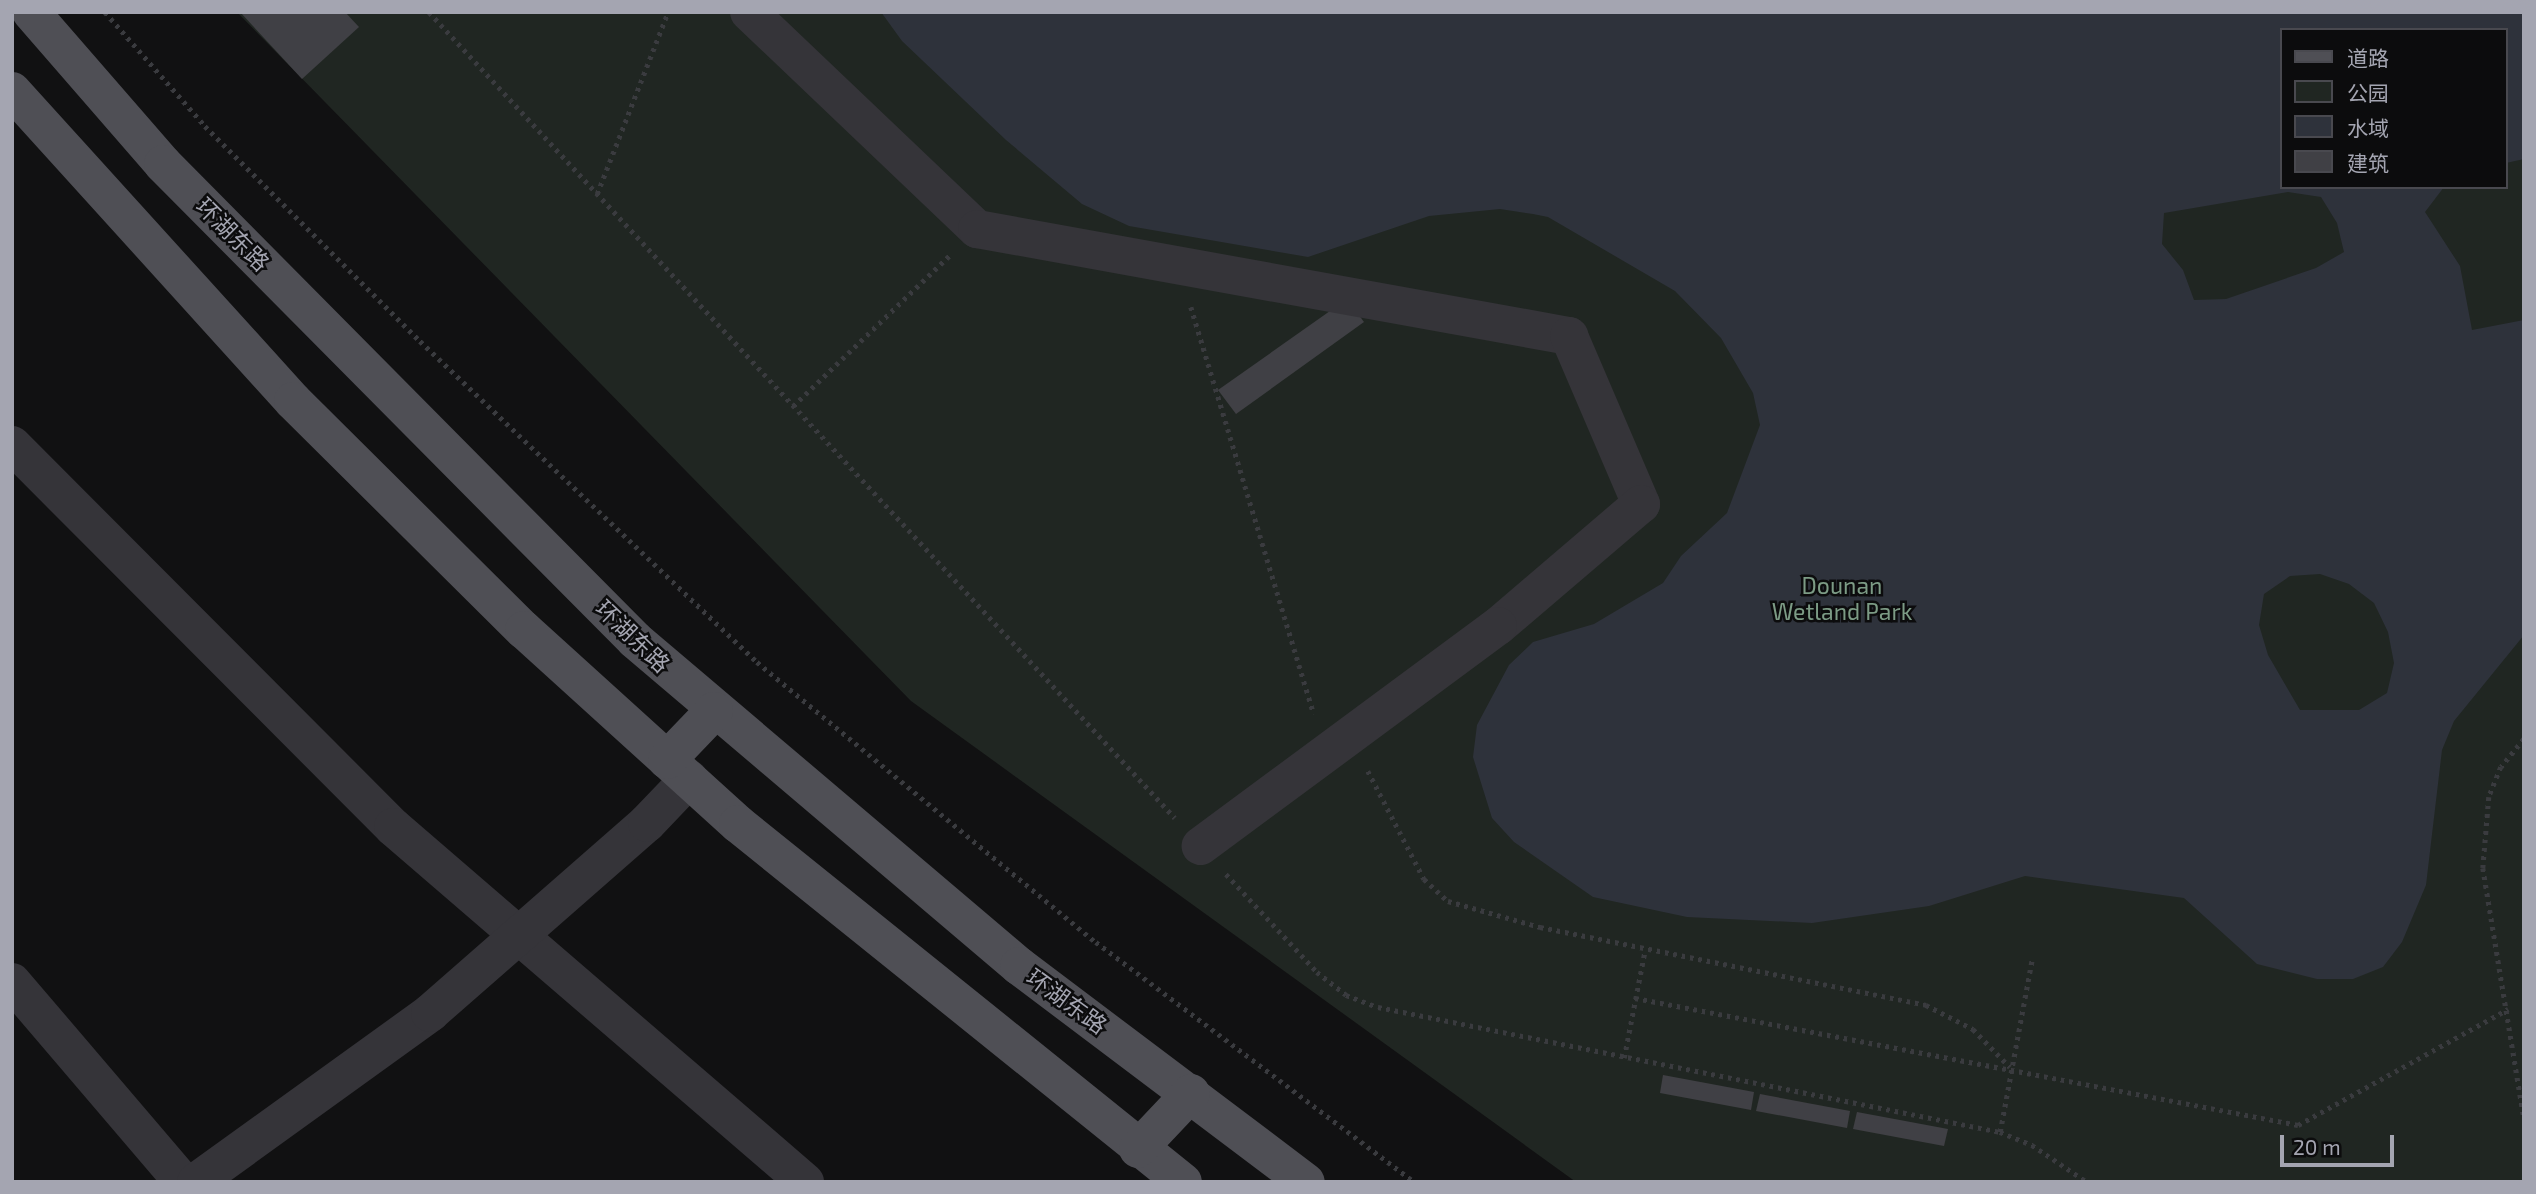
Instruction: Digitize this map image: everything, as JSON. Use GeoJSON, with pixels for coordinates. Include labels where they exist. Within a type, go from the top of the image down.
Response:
{"type":"FeatureCollection","features":[{"type":"Feature","properties":{"kind":"main road","name":"环湖东路"},"geometry":{"type":"LineString","coordinates":[[31,12],[163,164],[625,630],[714,711],[1018,965],[1306,1182]]}},
{"type":"Feature","properties":{"kind":"main road"},"geometry":{"type":"LineString","coordinates":[[12,91],[293,401],[524,630],[678,770],[1138,1149],[1183,1182]]}},
{"type":"Feature","properties":{"kind":"main road"},"geometry":{"type":"LineString","coordinates":[[678,770],[714,711]]}},
{"type":"Feature","properties":{"kind":"main road"},"geometry":{"type":"LineString","coordinates":[[1138,1149],[1191,1093]]}},
{"type":"Feature","properties":{"kind":"street"},"geometry":{"type":"LineString","coordinates":[[750,12],[976,229],[1178,263],[1569,336],[1641,504],[1498,626],[1201,846]]}},
{"type":"Feature","properties":{"kind":"street"},"geometry":{"type":"LineString","coordinates":[[12,445],[393,827],[516,939],[804,1182]]}},
{"type":"Feature","properties":{"kind":"street"},"geometry":{"type":"LineString","coordinates":[[196,1182],[430,1013],[516,939],[678,770]]}},
{"type":"Feature","properties":{"kind":"street"},"geometry":{"type":"LineString","coordinates":[[12,982],[183,1182]]}},
{"type":"Feature","properties":{"kind":"path"},"geometry":{"type":"LineString","coordinates":[[105,12],[205,126],[410,331],[757,662],[1096,942],[1414,1182]]}},
{"type":"Feature","properties":{"kind":"path"},"geometry":{"type":"LineString","coordinates":[[429,12],[1317,972],[1346,995],[1378,1007],[2000,1132],[2032,1145],[2087,1182]]}},
{"type":"Feature","properties":{"kind":"path"},"geometry":{"type":"LineString","coordinates":[[597,194],[668,12]]}},
{"type":"Feature","properties":{"kind":"path"},"geometry":{"type":"LineString","coordinates":[[793,406],[976,229]]}},
{"type":"Feature","properties":{"kind":"path"},"geometry":{"type":"LineString","coordinates":[[1178,263],[1339,744],[1424,879],[1448,901],[1645,950],[1926,1005],[1973,1030],[2012,1069]]}},
{"type":"Feature","properties":{"kind":"path"},"geometry":{"type":"LineString","coordinates":[[2524,739],[2497,777],[2484,833],[2483,868],[2524,1118]]}},
{"type":"Feature","properties":{"kind":"path"},"geometry":{"type":"LineString","coordinates":[[1624,1058],[1645,950]]}},
{"type":"Feature","properties":{"kind":"path"},"geometry":{"type":"LineString","coordinates":[[2000,1132],[2032,960]]}},
{"type":"Feature","properties":{"kind":"path"},"geometry":{"type":"LineString","coordinates":[[1635,998],[2298,1125],[2508,1009]]}},
{"type":"Feature","properties":{"kind":"green space","name":"Dounan Wetland Park"},"geometry":{"type":"Polygon","coordinates":[[[237,12],[2524,12],[2524,1182],[1576,1182],[911,701],[237,12]]]}},
{"type":"Feature","properties":{"kind":"water"},"geometry":{"type":"Polygon","coordinates":[[[881,12],[2524,12],[2524,159],[2508,163],[2508,28],[2280,28],[2280,189],[2442,189],[2425,212],[2460,266],[2472,330],[2524,320],[2524,635],[2454,721],[2442,750],[2426,885],[2402,942],[2383,967],[2353,979],[2317,979],[2257,964],[2184,898],[2025,876],[1929,906],[1812,923],[1687,917],[1593,897],[1514,842],[1492,818],[1473,757],[1477,725],[1509,665],[1533,642],[1594,624],[1663,583],[1681,556],[1727,513],[1760,425],[1753,393],[1721,338],[1675,291],[1548,217],[1500,209],[1429,216],[1308,257],[1129,226],[1082,204],[1006,140],[902,41],[881,12]],[[2288,192],[2164,213],[2162,244],[2183,270],[2194,300],[2226,299],[2316,268],[2344,252],[2337,223],[2321,197],[2288,192]],[[2320,574],[2290,576],[2264,594],[2259,625],[2268,655],[2300,710],[2359,710],[2387,693],[2394,663],[2388,632],[2374,603],[2349,584],[2320,574]]]}},
{"type":"Feature","properties":{"kind":"building"},"geometry":{"type":"Polygon","coordinates":[[[240,12],[345,12],[359,27],[302,79],[240,12]]]}},
{"type":"Feature","properties":{"kind":"building"},"geometry":{"type":"Polygon","coordinates":[[[1347,299],[1364,322],[1236,414],[1218,390],[1347,299]]]}},
{"type":"Feature","properties":{"kind":"building"},"geometry":{"type":"Polygon","coordinates":[[[1663,1075],[1754,1092],[1751,1110],[1660,1093],[1663,1075]]]}},
{"type":"Feature","properties":{"kind":"building"},"geometry":{"type":"Polygon","coordinates":[[[1760,1094],[1850,1111],[1847,1128],[1756,1111],[1760,1094]]]}},
{"type":"Feature","properties":{"kind":"building"},"geometry":{"type":"Polygon","coordinates":[[[1857,1112],[1948,1129],[1944,1146],[1853,1129],[1857,1112]]]}}]}
